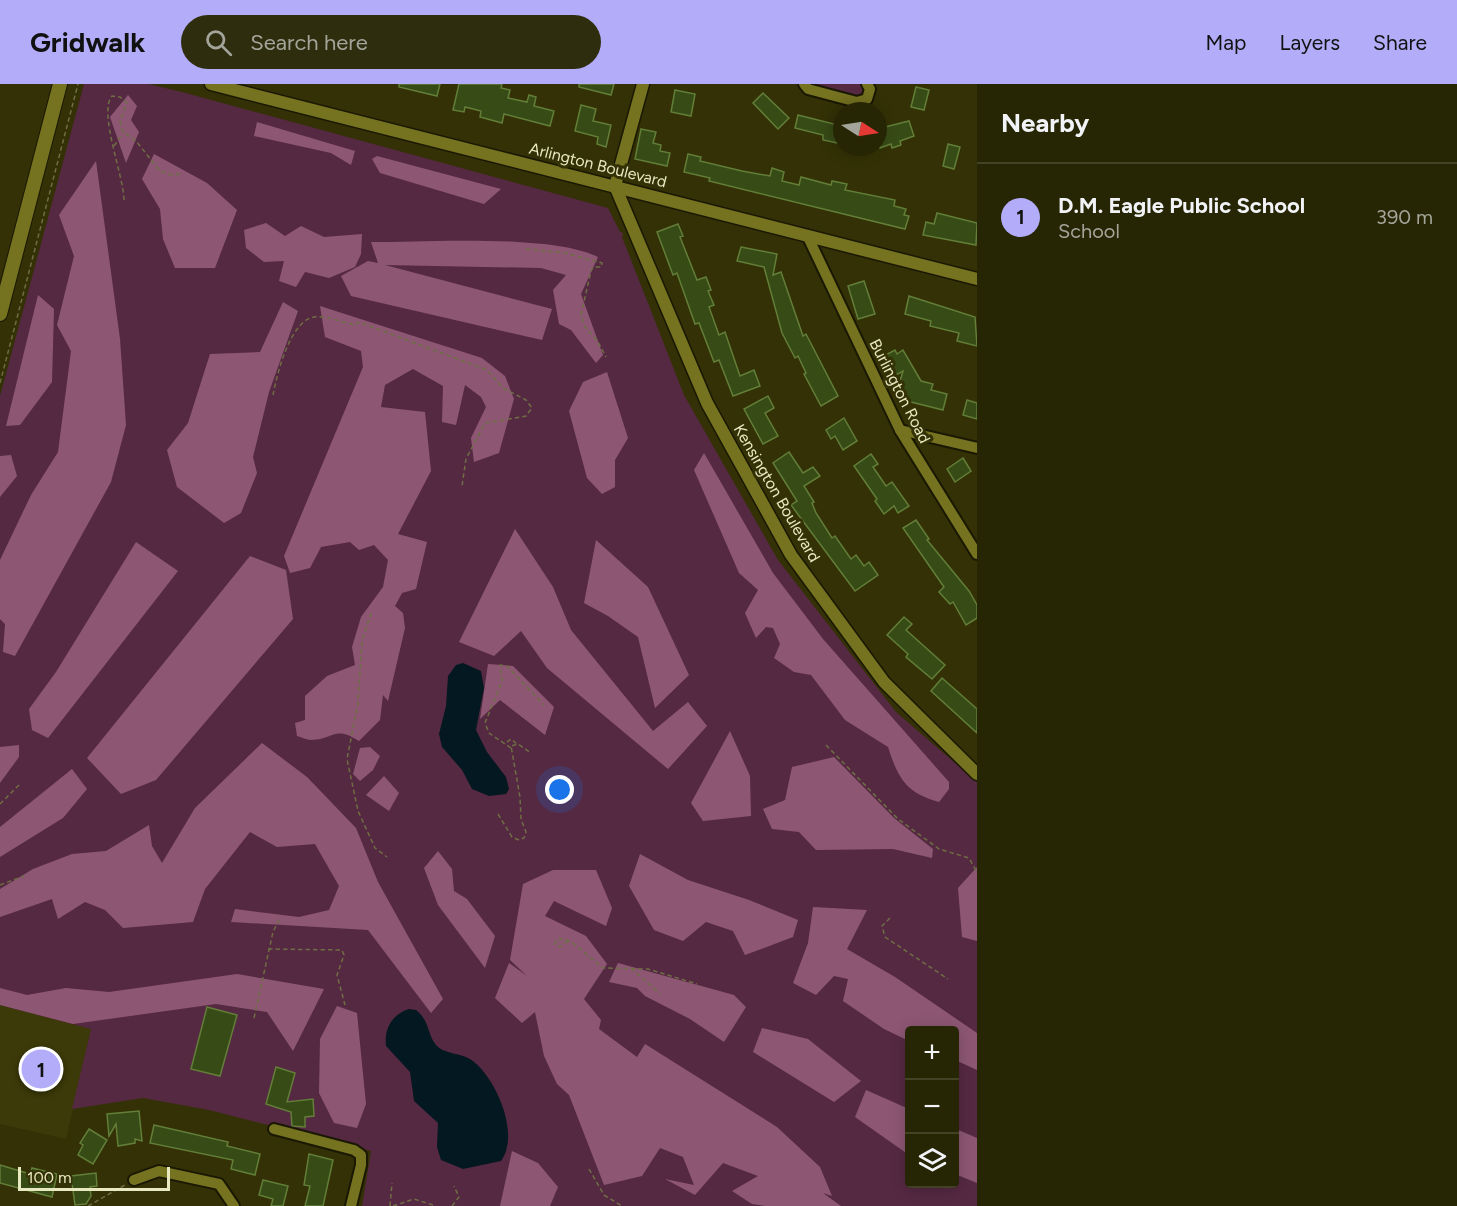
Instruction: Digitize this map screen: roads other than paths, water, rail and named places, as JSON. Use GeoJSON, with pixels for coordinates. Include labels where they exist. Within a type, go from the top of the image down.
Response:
{"type":"FeatureCollection","features":[{"type":"Feature","properties":{"kind":"main road"},"geometry":{"type":"LineString","coordinates":[[0,314],[60,84]]}},
{"type":"Feature","properties":{"kind":"street","name":"Arlington Boulevard"},"geometry":{"type":"LineString","coordinates":[[211,84],[977,279]]}},
{"type":"Feature","properties":{"kind":"street"},"geometry":{"type":"LineString","coordinates":[[615,186],[643,84]]}},
{"type":"Feature","properties":{"kind":"street"},"geometry":{"type":"LineString","coordinates":[[804,84],[808,89],[857,102],[867,99],[870,89],[867,84]]}},
{"type":"Feature","properties":{"kind":"street","name":"Kensington Boulevard"},"geometry":{"type":"LineString","coordinates":[[615,186],[707,403],[791,555],[884,682],[977,774]]}},
{"type":"Feature","properties":{"kind":"street","name":"Burlington Road"},"geometry":{"type":"LineString","coordinates":[[807,235],[900,430],[977,554]]}},
{"type":"Feature","properties":{"kind":"street"},"geometry":{"type":"LineString","coordinates":[[900,430],[977,448]]}},
{"type":"Feature","properties":{"kind":"street"},"geometry":{"type":"LineString","coordinates":[[274,1129],[354,1150],[361,1155],[361,1165],[351,1206]]}},
{"type":"Feature","properties":{"kind":"street"},"geometry":{"type":"LineString","coordinates":[[134,1180],[159,1172],[219,1184],[234,1206]]}},
{"type":"Feature","properties":{"kind":"water"},"geometry":{"type":"Polygon","coordinates":[[[463,663],[481,671],[484,688],[476,730],[487,752],[506,777],[509,789],[506,794],[489,796],[472,789],[462,770],[442,747],[439,734],[446,706],[448,676],[456,665],[463,663]]]}},
{"type":"Feature","properties":{"kind":"water"},"geometry":{"type":"Polygon","coordinates":[[[409,1009],[421,1014],[433,1041],[439,1048],[470,1059],[488,1078],[496,1091],[507,1121],[506,1150],[501,1161],[463,1169],[441,1160],[437,1147],[438,1123],[414,1101],[410,1072],[386,1046],[386,1034],[390,1023],[398,1014],[409,1009]]]}},
{"type":"Feature","properties":{"kind":"place","name":"D.M. Eagle Public School"},"geometry":{"type":"Point","coordinates":[41,1069]}}]}
